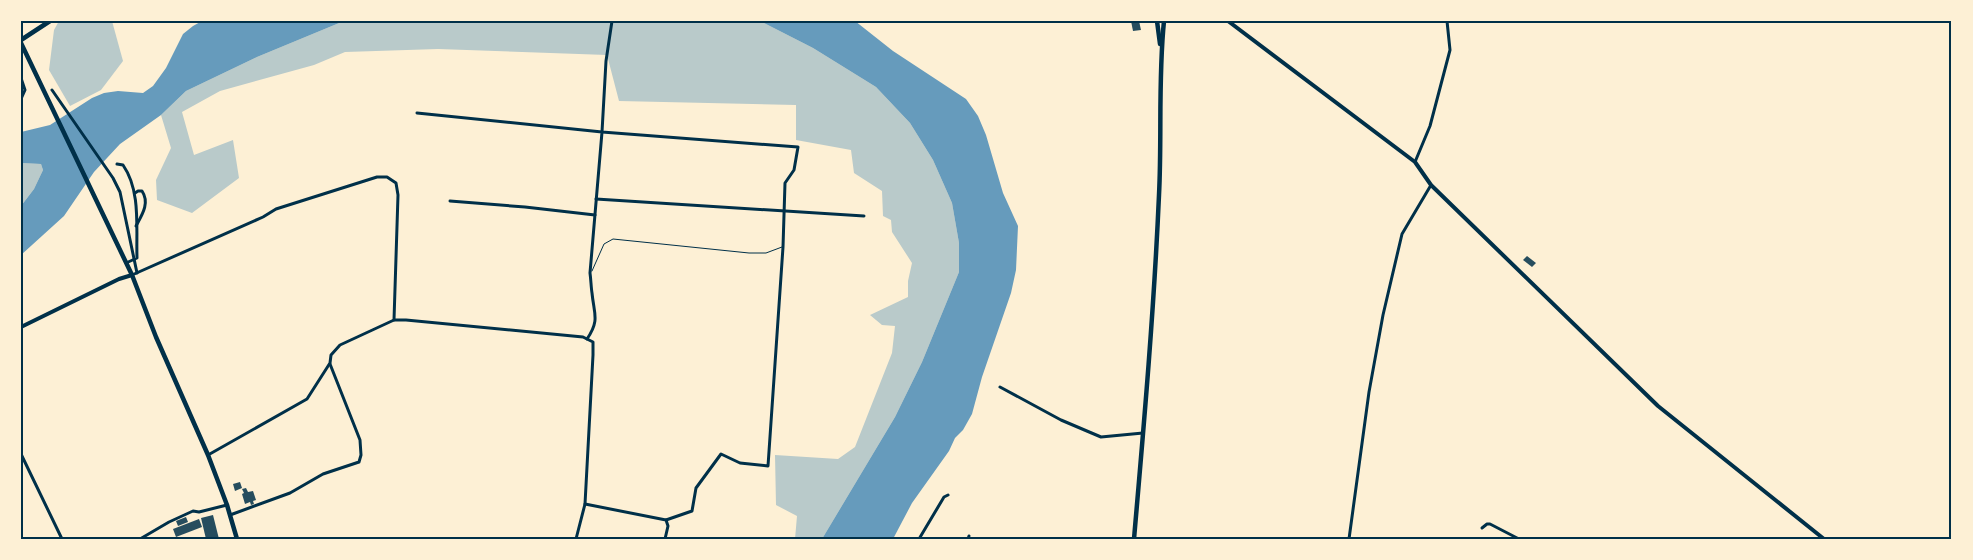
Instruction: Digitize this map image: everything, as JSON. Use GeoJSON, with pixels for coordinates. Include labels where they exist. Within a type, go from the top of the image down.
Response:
{"type":"FeatureCollection","features":[{"type":"Feature","properties":{"kind":"main road"},"geometry":{"type":"LineString","coordinates":[[50,21],[21,41],[44,94],[126,263],[135,274],[156,337],[208,455],[227,505],[237,539]]}},
{"type":"Feature","properties":{"kind":"main road"},"geometry":{"type":"LineString","coordinates":[[1157,21],[1161,52]]}},
{"type":"Feature","properties":{"kind":"main road"},"geometry":{"type":"LineString","coordinates":[[1134,539],[1154,300],[1161,163],[1161,52],[1164,21]]}},
{"type":"Feature","properties":{"kind":"street"},"geometry":{"type":"LineString","coordinates":[[587,339],[595,328],[596,312],[590,273],[606,61],[612,21]]}},
{"type":"Feature","properties":{"kind":"street"},"geometry":{"type":"LineString","coordinates":[[1228,21],[1415,162],[1431,185],[1658,406],[1824,539]]}},
{"type":"Feature","properties":{"kind":"street"},"geometry":{"type":"LineString","coordinates":[[1415,162],[1430,126],[1450,50],[1447,21]]}},
{"type":"Feature","properties":{"kind":"street"},"geometry":{"type":"LineString","coordinates":[[21,78],[25,90],[21,99]]}},
{"type":"Feature","properties":{"kind":"street"},"geometry":{"type":"LineString","coordinates":[[52,90],[113,178],[120,192],[135,274]]}},
{"type":"Feature","properties":{"kind":"street"},"geometry":{"type":"LineString","coordinates":[[417,113],[602,132],[798,147],[794,170],[785,183],[783,247],[768,466],[740,464],[721,454],[696,488],[692,511],[666,520],[585,504]]}},
{"type":"Feature","properties":{"kind":"street"},"geometry":{"type":"LineString","coordinates":[[117,164],[123,165],[130,174],[135,193],[137,258],[126,263]]}},
{"type":"Feature","properties":{"kind":"street"},"geometry":{"type":"LineString","coordinates":[[21,327],[119,280],[263,217],[276,209],[377,177],[386,178],[396,183],[398,195],[394,320]]}},
{"type":"Feature","properties":{"kind":"street"},"geometry":{"type":"LineString","coordinates":[[1349,539],[1371,382],[1383,315],[1402,234],[1431,185]]}},
{"type":"Feature","properties":{"kind":"street"},"geometry":{"type":"LineString","coordinates":[[135,193],[142,191],[145,196],[145,206],[136,226]]}},
{"type":"Feature","properties":{"kind":"street"},"geometry":{"type":"LineString","coordinates":[[596,199],[864,216]]}},
{"type":"Feature","properties":{"kind":"street"},"geometry":{"type":"LineString","coordinates":[[450,201],[595,215]]}},
{"type":"Feature","properties":{"kind":"street"},"geometry":{"type":"LineString","coordinates":[[208,455],[307,399],[330,363],[331,355],[340,345],[394,320],[583,337],[593,342],[593,355],[585,504],[576,539]]}},
{"type":"Feature","properties":{"kind":"street"},"geometry":{"type":"LineString","coordinates":[[230,515],[290,493],[322,474],[359,462],[361,455],[360,440],[330,363]]}},
{"type":"Feature","properties":{"kind":"street"},"geometry":{"type":"LineString","coordinates":[[1000,387],[1061,420],[1101,437],[1144,433]]}},
{"type":"Feature","properties":{"kind":"street"},"geometry":{"type":"LineString","coordinates":[[21,454],[62,539]]}},
{"type":"Feature","properties":{"kind":"street"},"geometry":{"type":"LineString","coordinates":[[919,539],[944,497],[948,495]]}},
{"type":"Feature","properties":{"kind":"street"},"geometry":{"type":"LineString","coordinates":[[140,539],[168,522],[193,511],[199,512],[227,505]]}},
{"type":"Feature","properties":{"kind":"street"},"geometry":{"type":"LineString","coordinates":[[665,539],[668,526],[666,520]]}},
{"type":"Feature","properties":{"kind":"street"},"geometry":{"type":"LineString","coordinates":[[1482,528],[1490,524],[1520,539]]}},
{"type":"Feature","properties":{"kind":"lane"},"geometry":{"type":"LineString","coordinates":[[590,273],[604,244],[613,238],[749,253],[766,253],[783,247]]}},
{"type":"Feature","properties":{"kind":"shaded area"},"geometry":{"type":"Polygon","coordinates":[[[59,21],[112,21],[123,61],[101,90],[70,106],[49,70],[54,30],[59,21]]]}},
{"type":"Feature","properties":{"kind":"shaded area"},"geometry":{"type":"Polygon","coordinates":[[[344,21],[760,21],[813,48],[876,87],[910,123],[933,160],[952,203],[959,243],[959,272],[922,362],[895,417],[822,539],[795,539],[797,516],[776,505],[775,455],[838,459],[855,447],[892,353],[895,326],[882,325],[870,315],[908,297],[908,281],[912,263],[892,232],[891,220],[883,216],[882,191],[854,173],[851,150],[796,140],[796,105],[619,101],[607,55],[438,49],[345,52],[314,65],[220,91],[182,112],[194,155],[233,140],[239,178],[192,213],[157,200],[156,180],[171,148],[161,115],[186,91],[257,57],[344,21]]]}},
{"type":"Feature","properties":{"kind":"shaded area"},"geometry":{"type":"Polygon","coordinates":[[[21,163],[41,164],[43,170],[34,189],[21,206],[21,163]]]}},
{"type":"Feature","properties":{"kind":"water"},"geometry":{"type":"Polygon","coordinates":[[[202,21],[344,21],[257,57],[186,91],[161,115],[120,144],[94,172],[64,216],[21,255],[21,206],[34,189],[43,170],[41,164],[21,163],[21,132],[50,125],[92,98],[104,93],[118,91],[143,93],[153,86],[166,68],[183,34],[202,21]]]}},
{"type":"Feature","properties":{"kind":"water"},"geometry":{"type":"Polygon","coordinates":[[[760,21],[855,21],[893,51],[966,99],[978,116],[986,135],[1003,193],[1018,226],[1016,270],[1011,293],[982,377],[972,414],[963,430],[955,438],[949,451],[912,503],[893,539],[822,539],[895,417],[922,362],[959,272],[959,243],[952,203],[933,160],[910,123],[876,87],[813,48],[760,21]]]}},
{"type":"Feature","properties":{"kind":"building"},"geometry":{"type":"Polygon","coordinates":[[[1131,21],[1139,21],[1141,30],[1133,31],[1131,21]]]}},
{"type":"Feature","properties":{"kind":"building"},"geometry":{"type":"Polygon","coordinates":[[[1527,256],[1536,263],[1532,267],[1523,260],[1527,256]]]}},
{"type":"Feature","properties":{"kind":"building"},"geometry":{"type":"Polygon","coordinates":[[[240,482],[242,488],[235,491],[233,484],[240,482]]]}},
{"type":"Feature","properties":{"kind":"building"},"geometry":{"type":"Polygon","coordinates":[[[246,488],[248,492],[253,491],[256,500],[253,501],[254,504],[251,505],[250,502],[245,504],[242,489],[246,488]]]}},
{"type":"Feature","properties":{"kind":"building"},"geometry":{"type":"Polygon","coordinates":[[[213,515],[219,539],[206,539],[201,518],[213,515]]]}},
{"type":"Feature","properties":{"kind":"building"},"geometry":{"type":"Polygon","coordinates":[[[186,517],[188,522],[178,526],[176,521],[186,517]]]}},
{"type":"Feature","properties":{"kind":"building"},"geometry":{"type":"Polygon","coordinates":[[[199,519],[202,527],[176,537],[173,529],[199,519]]]}}]}
